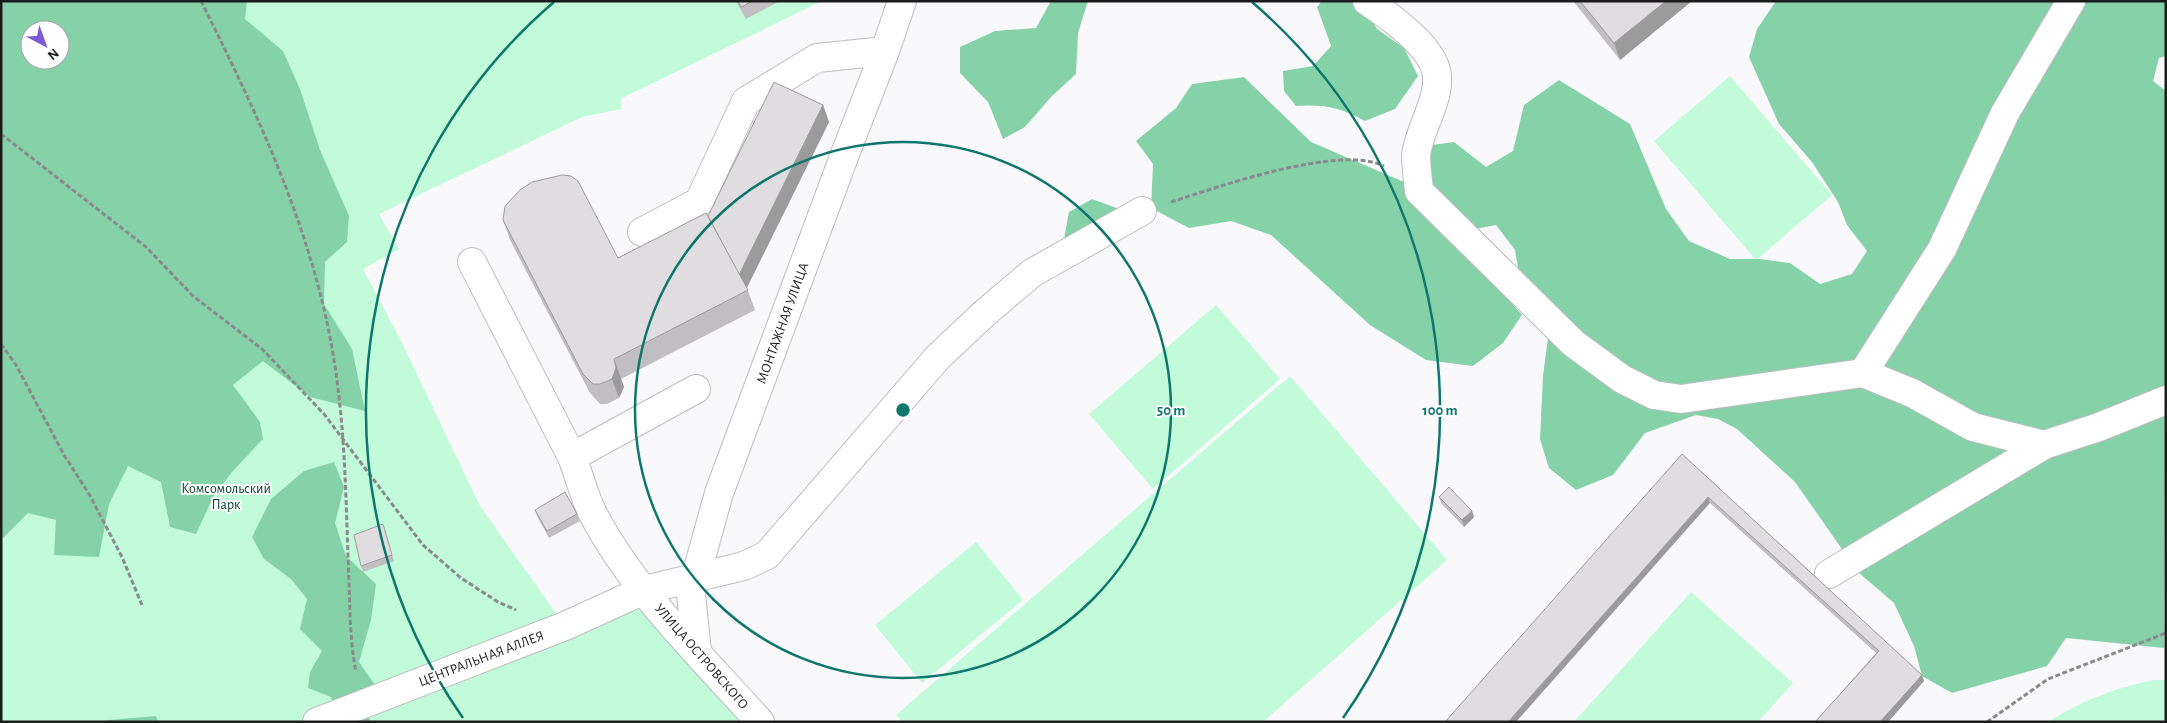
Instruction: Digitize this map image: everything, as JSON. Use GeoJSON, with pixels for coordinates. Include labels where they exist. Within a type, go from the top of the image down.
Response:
{"type":"FeatureCollection","features":[{"type":"Feature","properties":{"kind":"street","name":"МОНТАЖНАЯ УЛИЦА"},"geometry":{"type":"LineString","coordinates":[[697,652],[691,594],[694,578],[725,477],[902,1]]}},
{"type":"Feature","properties":{"kind":"street"},"geometry":{"type":"LineString","coordinates":[[1368,1],[1408,33],[1426,52],[1436,68],[1434,96],[1416,155],[1419,190],[1573,343],[1622,379],[1654,395],[1681,399],[1863,374],[1912,393],[1972,427],[2044,445]]}},
{"type":"Feature","properties":{"kind":"street"},"geometry":{"type":"LineString","coordinates":[[1863,374],[1942,249],[2005,113],[2071,1]]}},
{"type":"Feature","properties":{"kind":"street"},"geometry":{"type":"LineString","coordinates":[[642,232],[699,202],[746,101],[817,58],[885,51]]}},
{"type":"Feature","properties":{"kind":"street","name":"ЦЕНТРАЛЬНАЯ АЛЛЕЯ"},"geometry":{"type":"LineString","coordinates":[[317,722],[565,626],[644,590],[744,566],[767,555],[938,357],[986,312],[1032,273],[1142,211]]}},
{"type":"Feature","properties":{"kind":"street","name":"УЛИЦА ОСТРОВСКОГО"},"geometry":{"type":"LineString","coordinates":[[472,262],[572,457],[592,513],[615,551],[644,590],[760,722]]}},
{"type":"Feature","properties":{"kind":"street"},"geometry":{"type":"LineString","coordinates":[[572,457],[696,388]]}},
{"type":"Feature","properties":{"kind":"street"},"geometry":{"type":"LineString","coordinates":[[1829,574],[2044,445],[2099,427],[2166,400]]}},
{"type":"Feature","properties":{"kind":"path"},"geometry":{"type":"LineString","coordinates":[[201,1],[261,125],[284,182],[311,262],[331,341],[343,438],[353,656],[365,703]]}},
{"type":"Feature","properties":{"kind":"path"},"geometry":{"type":"LineString","coordinates":[[1,134],[146,247],[193,296],[262,349],[324,414],[423,545],[462,578],[498,602],[535,618],[565,626]]}},
{"type":"Feature","properties":{"kind":"path"},"geometry":{"type":"LineString","coordinates":[[1142,211],[1234,181],[1336,161],[1367,160],[1378,163],[1419,190]]}},
{"type":"Feature","properties":{"kind":"path"},"geometry":{"type":"LineString","coordinates":[[1,344],[16,366],[64,455],[90,494],[122,557],[142,605]]}},
{"type":"Feature","properties":{"kind":"path"},"geometry":{"type":"LineString","coordinates":[[1987,722],[2048,679],[2166,633]]}},
{"type":"Feature","properties":{"kind":"green space","name":"Комсомольский Парк"},"geometry":{"type":"Polygon","coordinates":[[[1,1],[822,1],[622,98],[621,109],[582,117],[379,214],[399,249],[363,269],[401,341],[480,506],[565,626],[644,590],[760,722],[1,722],[1,1]]]}},
{"type":"Feature","properties":{"kind":"green space"},"geometry":{"type":"Polygon","coordinates":[[[1,1],[247,1],[245,19],[283,51],[300,89],[320,150],[349,216],[347,242],[325,262],[324,304],[352,349],[365,411],[310,397],[263,361],[233,385],[260,422],[263,439],[232,472],[213,497],[196,534],[170,527],[161,482],[128,466],[109,504],[99,557],[54,555],[56,520],[28,513],[1,540],[1,1]]]}},
{"type":"Feature","properties":{"kind":"green space"},"geometry":{"type":"Polygon","coordinates":[[[1051,1],[1088,1],[1078,33],[1076,74],[1051,97],[1025,127],[1003,139],[988,102],[960,73],[960,47],[995,31],[1036,28],[1051,1]]]}},
{"type":"Feature","properties":{"kind":"green space"},"geometry":{"type":"Polygon","coordinates":[[[1322,1],[1362,1],[1377,29],[1404,48],[1418,76],[1395,109],[1365,121],[1347,112],[1332,108],[1296,106],[1284,91],[1283,71],[1313,66],[1331,46],[1317,7],[1322,1]]]}},
{"type":"Feature","properties":{"kind":"green space"},"geometry":{"type":"Polygon","coordinates":[[[1776,1],[2166,1],[2166,56],[2159,58],[2153,81],[2166,91],[2164,648],[2066,638],[2047,666],[1952,693],[1922,676],[1914,646],[1894,603],[1858,572],[1795,482],[1737,429],[1718,419],[1696,415],[1645,433],[1613,475],[1576,490],[1549,468],[1540,439],[1543,376],[1549,330],[1520,278],[1515,250],[1496,225],[1459,232],[1486,274],[1522,315],[1503,343],[1473,366],[1426,360],[1370,325],[1271,235],[1231,221],[1189,228],[1151,208],[1153,164],[1136,141],[1176,108],[1192,84],[1244,77],[1311,142],[1411,185],[1417,147],[1454,142],[1486,167],[1513,151],[1524,105],[1559,80],[1630,124],[1666,209],[1689,241],[1730,259],[1759,259],[1790,263],[1820,284],[1852,274],[1867,251],[1847,225],[1838,202],[1812,162],[1779,124],[1749,57],[1757,29],[1776,1]]]}},
{"type":"Feature","properties":{"kind":"green space"},"geometry":{"type":"Polygon","coordinates":[[[1730,76],[1832,195],[1756,260],[1654,141],[1730,76]]]}},
{"type":"Feature","properties":{"kind":"green space"},"geometry":{"type":"Polygon","coordinates":[[[1092,199],[1122,210],[1088,249],[1064,239],[1069,212],[1092,199]]]}},
{"type":"Feature","properties":{"kind":"green space"},"geometry":{"type":"Polygon","coordinates":[[[1216,305],[1280,379],[1153,489],[1089,414],[1216,305]]]}},
{"type":"Feature","properties":{"kind":"green space"},"geometry":{"type":"Polygon","coordinates":[[[1290,376],[1447,560],[1263,722],[902,722],[896,715],[1290,376]]]}},
{"type":"Feature","properties":{"kind":"green space"},"geometry":{"type":"Polygon","coordinates":[[[334,462],[344,487],[335,523],[346,556],[376,584],[371,620],[359,662],[384,698],[369,718],[371,722],[339,722],[331,697],[308,688],[310,672],[322,651],[300,629],[307,599],[291,579],[264,559],[252,537],[271,499],[304,471],[334,462]]]}},
{"type":"Feature","properties":{"kind":"green space"},"geometry":{"type":"Polygon","coordinates":[[[976,542],[1023,600],[922,683],[875,625],[976,542]]]}},
{"type":"Feature","properties":{"kind":"green space"},"geometry":{"type":"Polygon","coordinates":[[[1691,592],[1793,683],[1758,722],[1574,722],[1691,592]]]}},
{"type":"Feature","properties":{"kind":"green space"},"geometry":{"type":"Polygon","coordinates":[[[2153,680],[2166,680],[2166,722],[2048,722],[2099,696],[2153,680]]]}},
{"type":"Feature","properties":{"kind":"green space"},"geometry":{"type":"Polygon","coordinates":[[[156,716],[158,722],[102,722],[109,720],[156,716]]]}},
{"type":"Feature","properties":{"kind":"building"},"geometry":{"type":"Polygon","coordinates":[[[738,1],[753,1],[741,7],[738,1]]]}},
{"type":"Feature","properties":{"kind":"building"},"geometry":{"type":"Polygon","coordinates":[[[1580,1],[1666,1],[1614,43],[1580,1]]]}},
{"type":"Feature","properties":{"kind":"building"},"geometry":{"type":"Polygon","coordinates":[[[774,82],[823,105],[739,275],[708,216],[774,82]]]}},
{"type":"Feature","properties":{"kind":"building"},"geometry":{"type":"Polygon","coordinates":[[[562,175],[571,176],[578,181],[618,258],[706,213],[748,290],[614,359],[616,368],[612,379],[600,384],[593,384],[583,374],[503,220],[505,206],[520,190],[532,182],[562,175]]]}},
{"type":"Feature","properties":{"kind":"building"},"geometry":{"type":"Polygon","coordinates":[[[1682,454],[1922,675],[1880,722],[1815,722],[1879,651],[1708,497],[1508,722],[1445,722],[1682,454]]]}},
{"type":"Feature","properties":{"kind":"building"},"geometry":{"type":"Polygon","coordinates":[[[1449,487],[1472,511],[1462,520],[1439,497],[1449,487]]]}},
{"type":"Feature","properties":{"kind":"building"},"geometry":{"type":"Polygon","coordinates":[[[565,492],[577,514],[547,531],[535,510],[565,492]]]}},
{"type":"Feature","properties":{"kind":"building"},"geometry":{"type":"Polygon","coordinates":[[[383,524],[392,555],[361,566],[354,535],[383,524]]]}}]}
